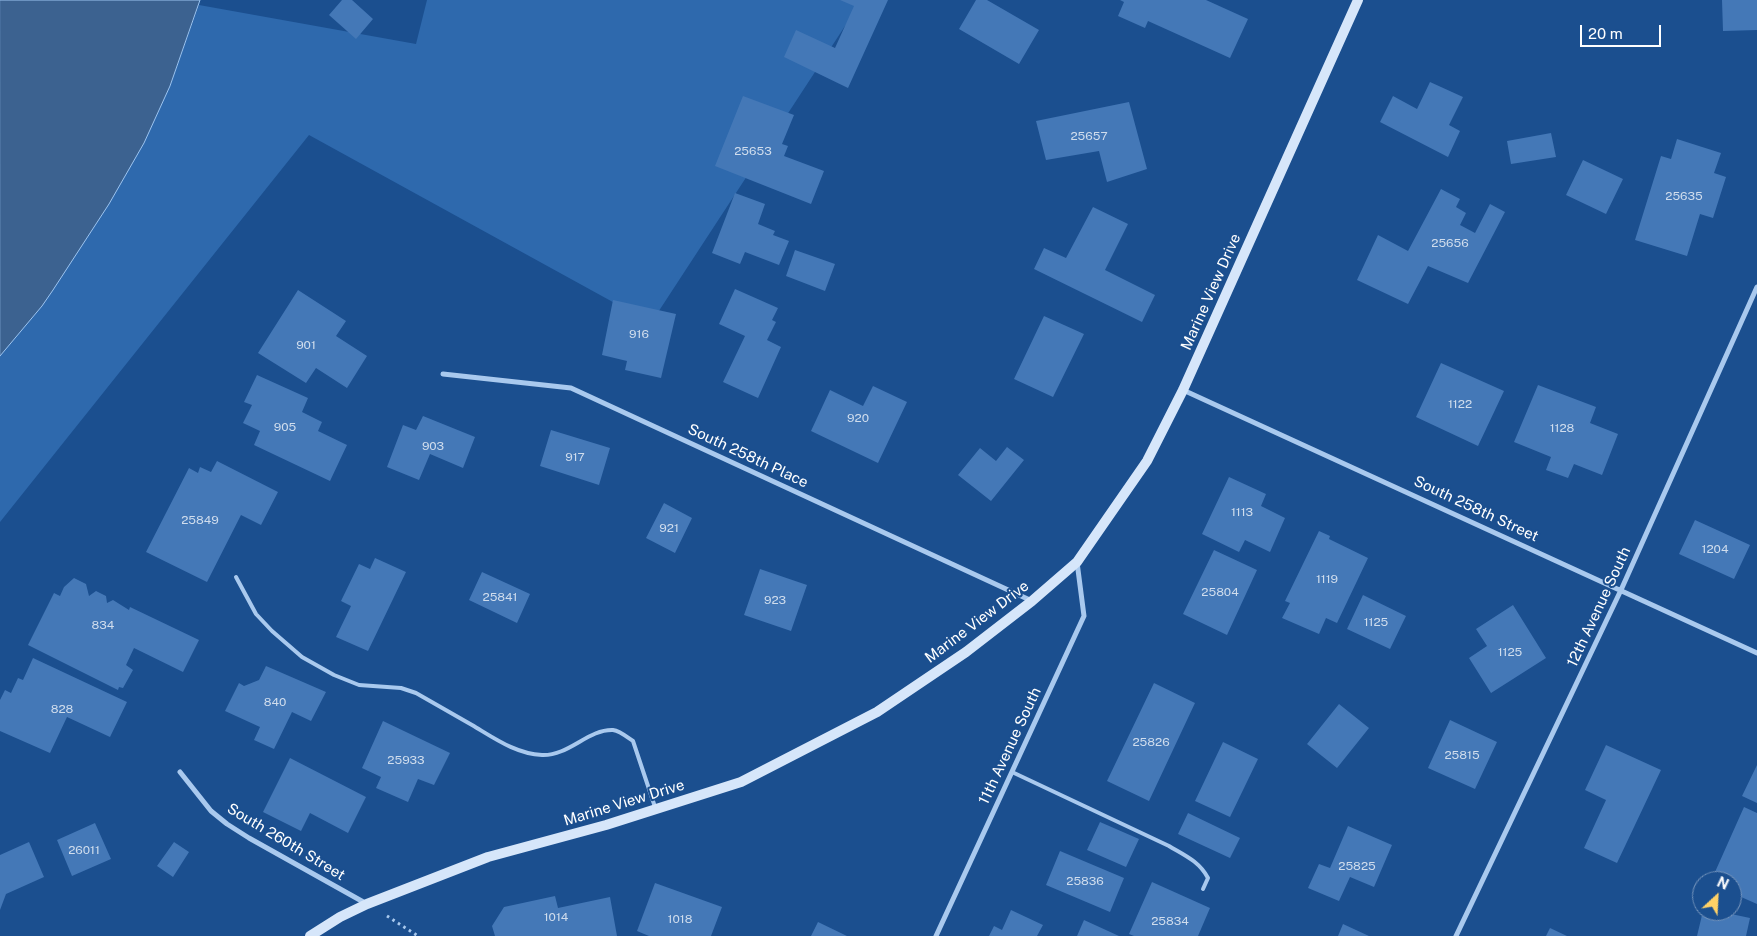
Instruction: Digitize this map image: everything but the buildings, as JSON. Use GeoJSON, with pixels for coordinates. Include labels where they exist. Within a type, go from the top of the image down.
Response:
{"type":"FeatureCollection","features":[{"type":"Feature","properties":{"kind":"main road","name":"Marine View Drive"},"geometry":{"type":"LineString","coordinates":[[310,936],[340,917],[367,904],[488,857],[606,825],[741,782],[877,712],[966,652],[1032,601],[1077,562],[1147,461],[1183,390],[1358,0]]}},
{"type":"Feature","properties":{"kind":"street","name":"12th Avenue South"},"geometry":{"type":"LineString","coordinates":[[1456,936],[1622,590],[1757,287]]}},
{"type":"Feature","properties":{"kind":"street","name":"South 258th Place"},"geometry":{"type":"LineString","coordinates":[[443,374],[571,388],[1032,601]]}},
{"type":"Feature","properties":{"kind":"street","name":"South 258th Street"},"geometry":{"type":"LineString","coordinates":[[1183,390],[1757,653]]}},
{"type":"Feature","properties":{"kind":"street","name":"11th Avenue South"},"geometry":{"type":"LineString","coordinates":[[936,936],[1084,616],[1077,562]]}},
{"type":"Feature","properties":{"kind":"street","name":"South 260th Street"},"geometry":{"type":"LineString","coordinates":[[180,772],[211,811],[227,824],[248,838],[367,904]]}},
{"type":"Feature","properties":{"kind":"lane"},"geometry":{"type":"LineString","coordinates":[[236,577],[256,614],[302,657],[334,675],[359,685],[401,688],[416,693],[525,753],[543,755],[560,753],[601,731],[614,730],[624,735],[633,741],[655,810]]}},
{"type":"Feature","properties":{"kind":"lane"},"geometry":{"type":"LineString","coordinates":[[1012,772],[1169,846],[1188,857],[1202,867],[1208,878],[1203,889]]}},
{"type":"Feature","properties":{"kind":"path"},"geometry":{"type":"LineString","coordinates":[[367,904],[418,936]]}},
{"type":"Feature","properties":{"kind":"shaded area"},"geometry":{"type":"Polygon","coordinates":[[[0,0],[200,0],[170,86],[144,143],[109,204],[53,290],[0,356],[0,0]]]}},
{"type":"Feature","properties":{"kind":"shaded area"},"geometry":{"type":"Polygon","coordinates":[[[427,0],[862,0],[651,323],[309,135],[0,522],[0,354],[170,86],[199,5],[416,44],[427,0]]]}}]}
